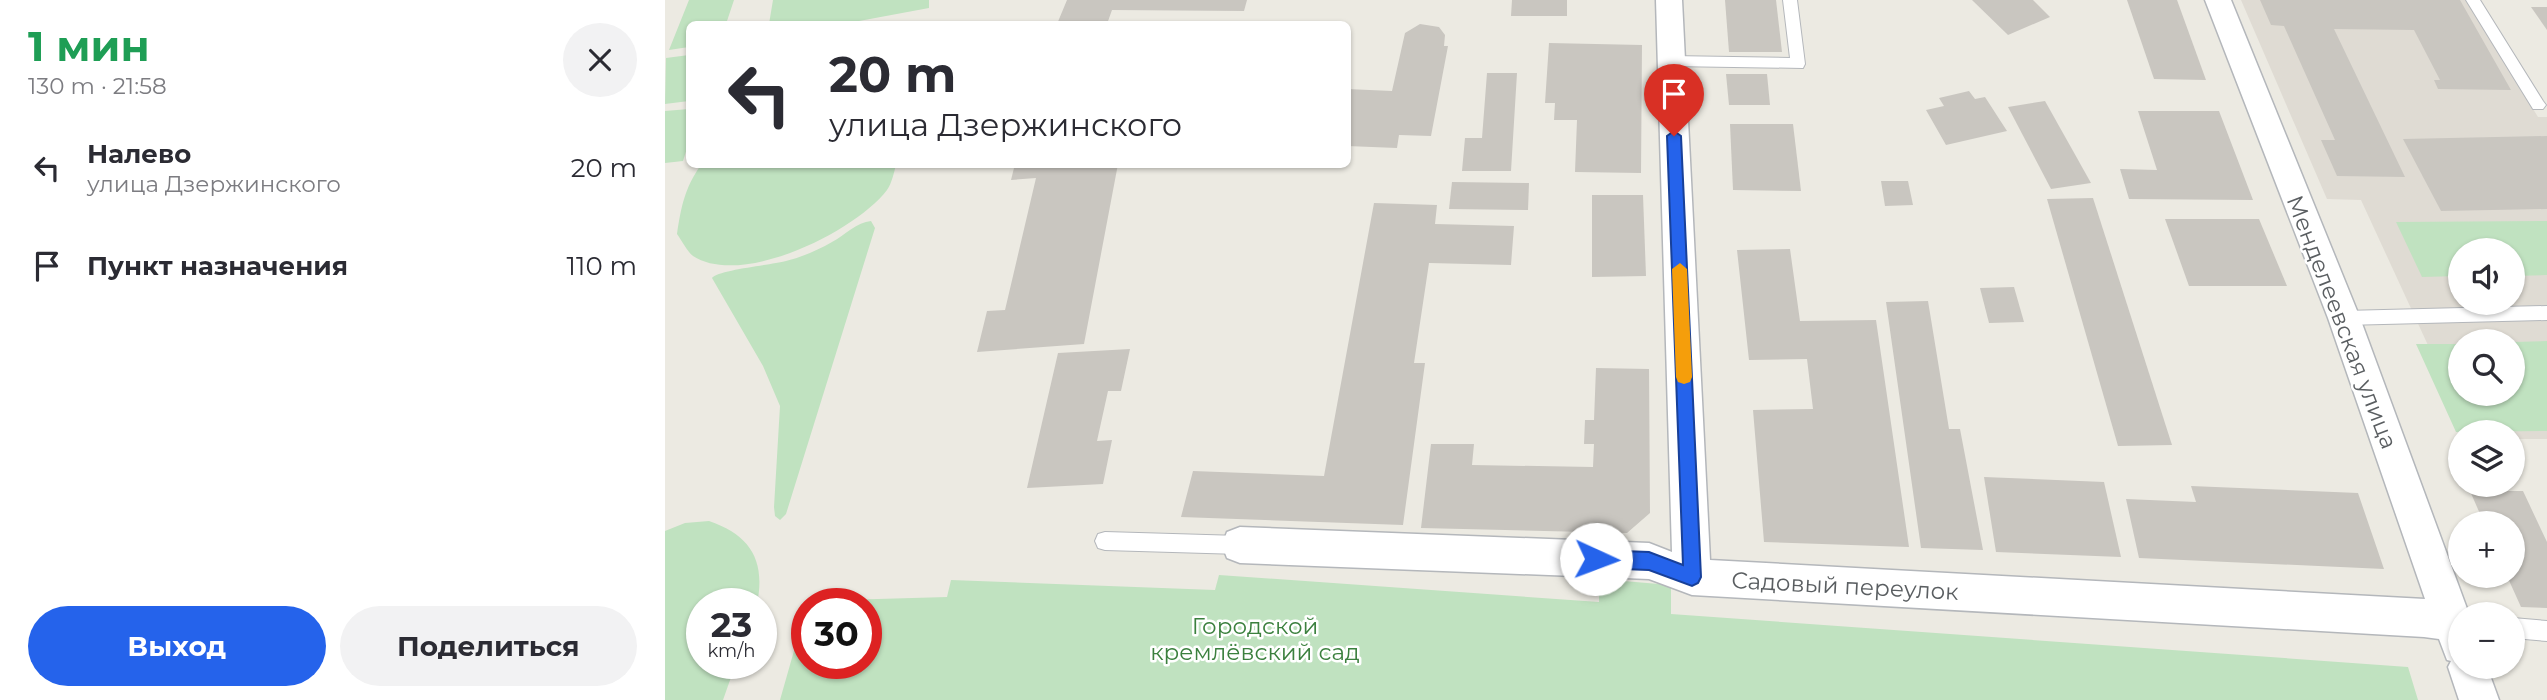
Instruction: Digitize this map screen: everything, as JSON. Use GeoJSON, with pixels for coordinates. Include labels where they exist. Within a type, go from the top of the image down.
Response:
{"type":"FeatureCollection","features":[{"type":"Feature","properties":{"kind":"street"},"geometry":{"type":"LineString","coordinates":[[1669,0],[1692,577]]}},
{"type":"Feature","properties":{"kind":"street","name":"Менделеевская улица"},"geometry":{"type":"LineString","coordinates":[[2218,0],[2344,318],[2448,604]]}},
{"type":"Feature","properties":{"kind":"street","name":"Садовый переулок"},"geometry":{"type":"LineString","coordinates":[[1240,545],[1649,561],[1692,577],[2424,618],[2448,627]]}},
{"type":"Feature","properties":{"kind":"street"},"geometry":{"type":"LineString","coordinates":[[2471,679],[2479,700]]}},
{"type":"Feature","properties":{"kind":"lane"},"geometry":{"type":"LineString","coordinates":[[1671,61],[1798,64],[1790,0]]}},
{"type":"Feature","properties":{"kind":"lane"},"geometry":{"type":"LineString","coordinates":[[2473,0],[2538,105]]}},
{"type":"Feature","properties":{"kind":"lane"},"geometry":{"type":"LineString","coordinates":[[2344,318],[2547,313]]}},
{"type":"Feature","properties":{"kind":"lane"},"geometry":{"type":"LineString","coordinates":[[1105,541],[1240,545]]}},
{"type":"Feature","properties":{"kind":"lane"},"geometry":{"type":"LineString","coordinates":[[2525,629],[2547,631]]}},
{"type":"Feature","properties":{"kind":"shaded area"},"geometry":{"type":"Polygon","coordinates":[[[2241,0],[2466,0],[2538,117],[2547,117],[2547,439],[2525,439],[2525,420],[2462,420],[2456,406],[2525,406],[2525,329],[2448,329],[2448,389],[2361,200],[2327,199],[2241,0]]]}},
{"type":"Feature","properties":{"kind":"green space"},"geometry":{"type":"Polygon","coordinates":[[[689,0],[734,0],[727,21],[686,21],[686,47],[669,50],[689,0]]]}},
{"type":"Feature","properties":{"kind":"green space"},"geometry":{"type":"Polygon","coordinates":[[[773,0],[929,0],[929,8],[859,21],[770,21],[773,0]]]}},
{"type":"Feature","properties":{"kind":"green space"},"geometry":{"type":"Polygon","coordinates":[[[686,55],[686,101],[665,104],[666,58],[686,55]]]}},
{"type":"Feature","properties":{"kind":"green space"},"geometry":{"type":"Polygon","coordinates":[[[686,109],[686,152],[683,161],[665,163],[665,111],[686,109]]]}},
{"type":"Feature","properties":{"kind":"green space"},"geometry":{"type":"Polygon","coordinates":[[[699,168],[895,168],[887,190],[851,222],[797,250],[768,260],[740,265],[714,264],[693,256],[677,234],[691,181],[699,168]]]}},
{"type":"Feature","properties":{"kind":"green space"},"geometry":{"type":"Polygon","coordinates":[[[871,221],[875,228],[786,514],[780,520],[775,516],[774,507],[780,406],[763,366],[712,278],[810,253],[871,221]]]}},
{"type":"Feature","properties":{"kind":"green space"},"geometry":{"type":"Polygon","coordinates":[[[2547,221],[2547,275],[2525,276],[2525,238],[2448,238],[2448,276],[2422,277],[2396,222],[2547,221]]]}},
{"type":"Feature","properties":{"kind":"green space"},"geometry":{"type":"Polygon","coordinates":[[[2547,341],[2547,431],[2525,431],[2525,420],[2451,420],[2416,344],[2448,344],[2448,406],[2525,406],[2525,342],[2547,341]]]}},
{"type":"Feature","properties":{"kind":"green space"},"geometry":{"type":"Polygon","coordinates":[[[709,521],[723,527],[745,542],[757,562],[759,588],[686,588],[686,679],[730,679],[723,700],[665,700],[665,531],[685,523],[709,521]]]}},
{"type":"Feature","properties":{"kind":"green space","name":"Городской кремлёвский сад"},"geometry":{"type":"Polygon","coordinates":[[[1219,575],[1599,602],[1599,579],[1671,585],[1671,614],[2408,667],[2418,700],[780,700],[791,661],[791,679],[882,679],[882,599],[947,597],[951,580],[1215,590],[1219,575]]]}},
{"type":"Feature","properties":{"kind":"building"},"geometry":{"type":"Polygon","coordinates":[[[1067,0],[1247,0],[1244,11],[1112,10],[1108,21],[1058,21],[1067,0]]]}},
{"type":"Feature","properties":{"kind":"building"},"geometry":{"type":"Polygon","coordinates":[[[1512,0],[1567,0],[1567,16],[1511,16],[1512,0]]]}},
{"type":"Feature","properties":{"kind":"building"},"geometry":{"type":"Polygon","coordinates":[[[1725,0],[1776,0],[1782,52],[1729,52],[1725,0]]]}},
{"type":"Feature","properties":{"kind":"building"},"geometry":{"type":"Polygon","coordinates":[[[1972,0],[2033,0],[2050,17],[2008,35],[1972,0]]]}},
{"type":"Feature","properties":{"kind":"building"},"geometry":{"type":"Polygon","coordinates":[[[2127,0],[2177,0],[2206,80],[2154,79],[2127,0]]]}},
{"type":"Feature","properties":{"kind":"building"},"geometry":{"type":"Polygon","coordinates":[[[2260,0],[2460,0],[2511,90],[2438,89],[2434,80],[2440,80],[2414,30],[2334,29],[2405,177],[2337,176],[2321,140],[2335,140],[2284,26],[2271,25],[2260,0]]]}},
{"type":"Feature","properties":{"kind":"building"},"geometry":{"type":"Polygon","coordinates":[[[2531,7],[2547,7],[2547,30],[2531,7]]]}},
{"type":"Feature","properties":{"kind":"building"},"geometry":{"type":"Polygon","coordinates":[[[1420,24],[1439,27],[1445,35],[1444,46],[1448,46],[1431,136],[1399,135],[1397,148],[1351,146],[1351,89],[1392,91],[1405,33],[1420,24]]]}},
{"type":"Feature","properties":{"kind":"building"},"geometry":{"type":"Polygon","coordinates":[[[1549,43],[1642,45],[1641,173],[1575,172],[1577,120],[1554,120],[1555,103],[1545,103],[1549,43]]]}},
{"type":"Feature","properties":{"kind":"building"},"geometry":{"type":"Polygon","coordinates":[[[1487,73],[1517,73],[1511,171],[1462,171],[1465,138],[1482,138],[1487,73]]]}},
{"type":"Feature","properties":{"kind":"building"},"geometry":{"type":"Polygon","coordinates":[[[1726,74],[1767,74],[1770,105],[1729,105],[1726,74]]]}},
{"type":"Feature","properties":{"kind":"building"},"geometry":{"type":"Polygon","coordinates":[[[1969,91],[1975,99],[1985,97],[2007,131],[1946,145],[1926,110],[1944,106],[1939,98],[1969,91]]]}},
{"type":"Feature","properties":{"kind":"building"},"geometry":{"type":"Polygon","coordinates":[[[2045,101],[2091,183],[2051,189],[2008,107],[2045,101]]]}},
{"type":"Feature","properties":{"kind":"building"},"geometry":{"type":"Polygon","coordinates":[[[2138,111],[2219,111],[2253,200],[2129,199],[2120,169],[2157,170],[2138,111]]]}},
{"type":"Feature","properties":{"kind":"building"},"geometry":{"type":"Polygon","coordinates":[[[1730,124],[1793,124],[1801,191],[1733,190],[1730,124]]]}},
{"type":"Feature","properties":{"kind":"building"},"geometry":{"type":"Polygon","coordinates":[[[2547,136],[2547,209],[2441,211],[2403,139],[2547,136]]]}},
{"type":"Feature","properties":{"kind":"building"},"geometry":{"type":"Polygon","coordinates":[[[1014,168],[1117,168],[1084,344],[977,352],[987,311],[1005,310],[1036,178],[1011,180],[1014,168]]]}},
{"type":"Feature","properties":{"kind":"building"},"geometry":{"type":"Polygon","coordinates":[[[1881,181],[1908,181],[1913,205],[1885,206],[1881,181]]]}},
{"type":"Feature","properties":{"kind":"building"},"geometry":{"type":"Polygon","coordinates":[[[1452,182],[1529,183],[1528,210],[1449,209],[1452,182]]]}},
{"type":"Feature","properties":{"kind":"building"},"geometry":{"type":"Polygon","coordinates":[[[1592,195],[1643,195],[1646,276],[1592,277],[1592,195]]]}},
{"type":"Feature","properties":{"kind":"building"},"geometry":{"type":"Polygon","coordinates":[[[2093,198],[2172,445],[2118,446],[2047,199],[2093,198]]]}},
{"type":"Feature","properties":{"kind":"building"},"geometry":{"type":"Polygon","coordinates":[[[1374,203],[1437,205],[1435,224],[1514,226],[1511,265],[1429,263],[1414,363],[1425,363],[1403,525],[1181,517],[1193,471],[1324,476],[1374,203]]]}},
{"type":"Feature","properties":{"kind":"building"},"geometry":{"type":"Polygon","coordinates":[[[2165,219],[2259,219],[2287,286],[2189,286],[2165,219]]]}},
{"type":"Feature","properties":{"kind":"building"},"geometry":{"type":"Polygon","coordinates":[[[1790,249],[1800,321],[1876,320],[1909,547],[1764,542],[1753,410],[1813,409],[1807,359],[1749,360],[1737,250],[1790,249]]]}},
{"type":"Feature","properties":{"kind":"building"},"geometry":{"type":"Polygon","coordinates":[[[2014,287],[2024,322],[1989,323],[1980,288],[2014,287]]]}},
{"type":"Feature","properties":{"kind":"building"},"geometry":{"type":"Polygon","coordinates":[[[1928,301],[1949,429],[1960,429],[1983,550],[1921,548],[1886,302],[1928,301]]]}},
{"type":"Feature","properties":{"kind":"building"},"geometry":{"type":"Polygon","coordinates":[[[1130,349],[1121,391],[1108,391],[1097,441],[1112,440],[1103,484],[1027,488],[1058,353],[1130,349]]]}},
{"type":"Feature","properties":{"kind":"building"},"geometry":{"type":"Polygon","coordinates":[[[1596,368],[1649,369],[1650,513],[1627,533],[1421,528],[1431,444],[1474,444],[1472,465],[1593,467],[1594,444],[1584,444],[1585,420],[1594,420],[1596,368]]]}},
{"type":"Feature","properties":{"kind":"building"},"geometry":{"type":"Polygon","coordinates":[[[1984,477],[2104,482],[2121,557],[1996,552],[1984,477]]]}},
{"type":"Feature","properties":{"kind":"building"},"geometry":{"type":"Polygon","coordinates":[[[2191,486],[2358,493],[2384,569],[2139,558],[2126,499],[2196,502],[2191,486]]]}},
{"type":"Feature","properties":{"kind":"building"},"geometry":{"type":"Polygon","coordinates":[[[2525,495],[2547,542],[2547,608],[2525,607],[2525,602],[2519,602],[2512,588],[2525,588],[2525,511],[2479,511],[2473,497],[2525,495]]]}},
{"type":"Feature","properties":{"kind":"slow traffic"},"geometry":{"type":"LineString","coordinates":[[1680,269],[1684,377]]}},
{"type":"Feature","properties":{"kind":"route"},"geometry":{"type":"LineString","coordinates":[[1596,559],[1649,561],[1692,577],[1674,136]]}}]}
